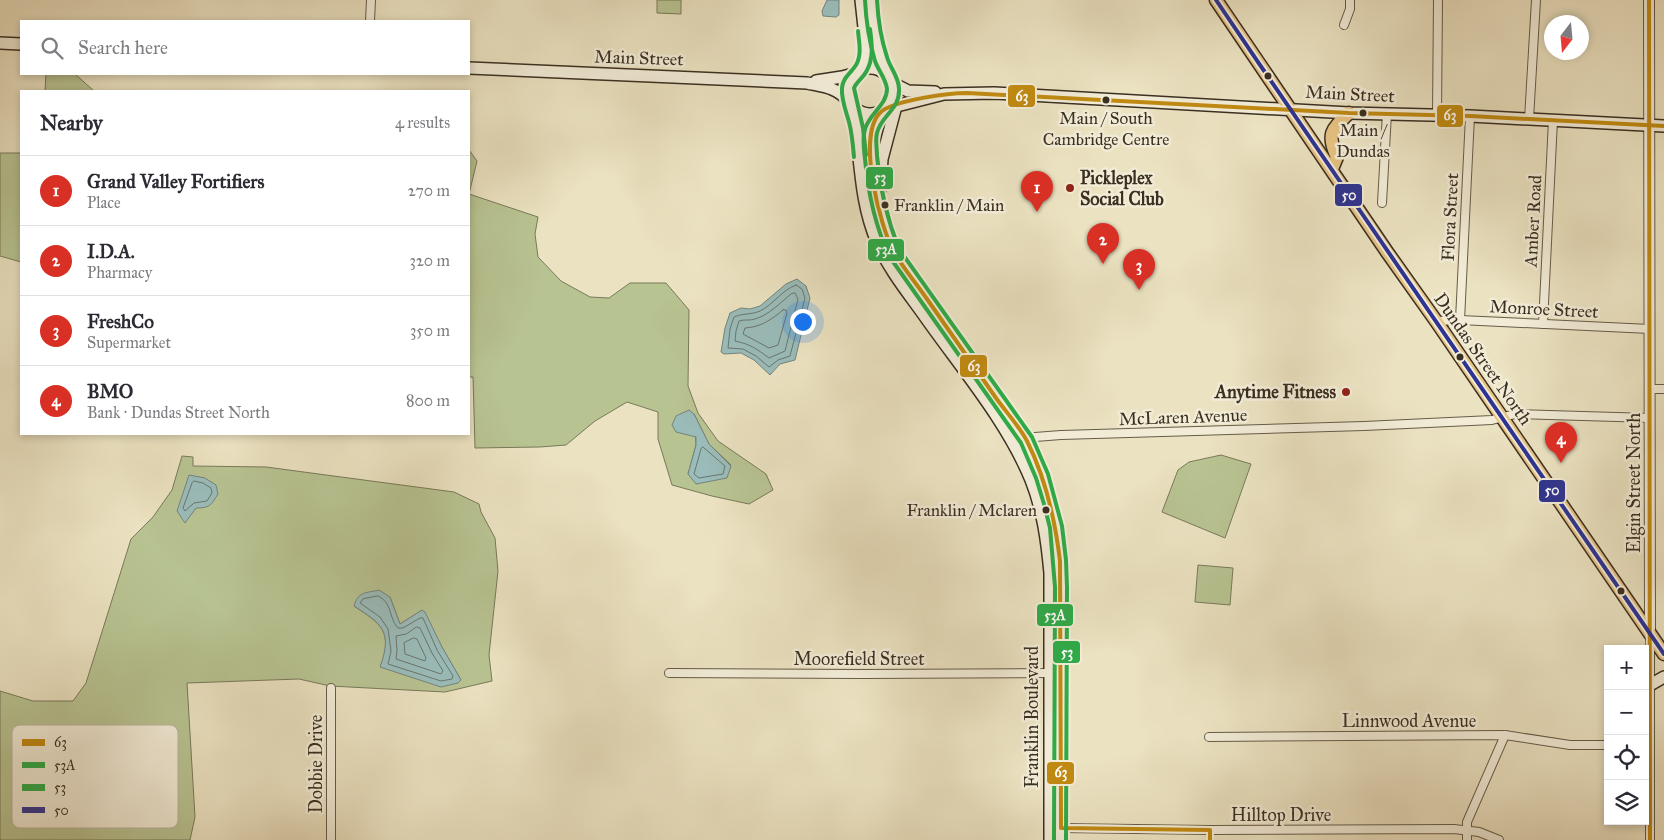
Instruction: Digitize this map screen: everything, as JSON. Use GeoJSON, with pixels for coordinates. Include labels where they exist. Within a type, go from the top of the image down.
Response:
{"type":"FeatureCollection","features":[{"type":"Feature","properties":{"kind":"main road"},"geometry":{"type":"LineString","coordinates":[[859,72],[866,54],[861,0]]}},
{"type":"Feature","properties":{"kind":"main road"},"geometry":{"type":"LineString","coordinates":[[871,0],[877,44],[884,69],[891,80],[892,98],[888,109],[888,135],[880,170],[879,211]]}},
{"type":"Feature","properties":{"kind":"main road","name":"Dundas Street North"},"geometry":{"type":"LineString","coordinates":[[1216,0],[1664,654]]}},
{"type":"Feature","properties":{"kind":"main road"},"geometry":{"type":"LineString","coordinates":[[0,43],[20,44]]}},
{"type":"Feature","properties":{"kind":"main road","name":"Main Street"},"geometry":{"type":"LineString","coordinates":[[470,68],[807,83],[833,88],[839,91],[851,103]]}},
{"type":"Feature","properties":{"kind":"main road"},"geometry":{"type":"LineString","coordinates":[[888,109],[865,114],[860,111],[851,103],[848,95],[849,82],[859,72],[867,68],[880,70],[891,80]]}},
{"type":"Feature","properties":{"kind":"main road","name":"Main Street"},"geometry":{"type":"LineString","coordinates":[[807,83],[842,78],[859,72]]}},
{"type":"Feature","properties":{"kind":"main road","name":"Main Street"},"geometry":{"type":"LineString","coordinates":[[891,80],[908,90],[944,94],[994,93],[1211,106],[1291,108],[1349,113],[1470,116],[1664,126]]}},
{"type":"Feature","properties":{"kind":"main road","name":"Main Street"},"geometry":{"type":"LineString","coordinates":[[888,109],[944,94]]}},
{"type":"Feature","properties":{"kind":"main road","name":"Franklin Boulevard"},"geometry":{"type":"LineString","coordinates":[[851,103],[857,128],[863,194],[868,218],[877,242],[896,276],[999,420],[1015,446],[1032,482],[1041,512],[1048,547],[1050,573],[1050,840]]}},
{"type":"Feature","properties":{"kind":"main road","name":"Franklin Boulevard"},"geometry":{"type":"LineString","coordinates":[[888,109],[875,120],[870,136],[873,184],[887,236],[894,252],[1026,440],[1042,476],[1056,527],[1060,561],[1060,840]]}},
{"type":"Feature","properties":{"kind":"main road"},"geometry":{"type":"LineString","coordinates":[[1332,169],[1337,157],[1331,142],[1332,131],[1349,113]]}},
{"type":"Feature","properties":{"kind":"main road"},"geometry":{"type":"LineString","coordinates":[[1650,685],[1664,677]]}},
{"type":"Feature","properties":{"kind":"street"},"geometry":{"type":"LineString","coordinates":[[370,0],[370,20]]}},
{"type":"Feature","properties":{"kind":"street"},"geometry":{"type":"LineString","coordinates":[[1344,25],[1350,9],[1350,0]]}},
{"type":"Feature","properties":{"kind":"street"},"geometry":{"type":"LineString","coordinates":[[1438,0],[1438,115]]}},
{"type":"Feature","properties":{"kind":"street"},"geometry":{"type":"LineString","coordinates":[[1529,119],[1536,0]]}},
{"type":"Feature","properties":{"kind":"street","name":"Elgin Street North"},"geometry":{"type":"LineString","coordinates":[[1648,735],[1650,685],[1649,0]]}},
{"type":"Feature","properties":{"kind":"street"},"geometry":{"type":"LineString","coordinates":[[1382,202],[1387,113]]}},
{"type":"Feature","properties":{"kind":"street","name":"Flora Street"},"geometry":{"type":"LineString","coordinates":[[1460,320],[1470,116]]}},
{"type":"Feature","properties":{"kind":"street","name":"Amber Road"},"geometry":{"type":"LineString","coordinates":[[1542,324],[1553,120]]}},
{"type":"Feature","properties":{"kind":"street","name":"Monroe Street"},"geometry":{"type":"LineString","coordinates":[[1436,321],[1460,320],[1650,329]]}},
{"type":"Feature","properties":{"kind":"street"},"geometry":{"type":"LineString","coordinates":[[1650,389],[1664,389]]}},
{"type":"Feature","properties":{"kind":"street","name":"McLaren Avenue"},"geometry":{"type":"LineString","coordinates":[[1015,446],[1026,440],[1061,435],[1364,426],[1492,420],[1515,414],[1650,418]]}},
{"type":"Feature","properties":{"kind":"street","name":"Moorefield Street"},"geometry":{"type":"LineString","coordinates":[[668,673],[1050,673]]}},
{"type":"Feature","properties":{"kind":"street","name":"Dobbie Drive"},"geometry":{"type":"LineString","coordinates":[[331,688],[331,840]]}},
{"type":"Feature","properties":{"kind":"street"},"geometry":{"type":"LineString","coordinates":[[1467,840],[1467,822],[1505,735]]}},
{"type":"Feature","properties":{"kind":"street","name":"Linnwood Avenue"},"geometry":{"type":"LineString","coordinates":[[1210,737],[1505,735],[1570,746],[1604,745]]}},
{"type":"Feature","properties":{"kind":"street","name":"Elgin Street North"},"geometry":{"type":"LineString","coordinates":[[1649,780],[1650,840]]}},
{"type":"Feature","properties":{"kind":"street","name":"Hilltop Drive"},"geometry":{"type":"LineString","coordinates":[[1060,828],[1466,830],[1478,832],[1499,840]]}},
{"type":"Feature","properties":{"kind":"street"},"geometry":{"type":"LineString","coordinates":[[1210,830],[1210,840]]}},
{"type":"Feature","properties":{"kind":"green space"},"geometry":{"type":"Polygon","coordinates":[[[657,0],[681,0],[681,14],[657,13],[657,0]]]}},
{"type":"Feature","properties":{"kind":"green space"},"geometry":{"type":"Polygon","coordinates":[[[46,75],[76,75],[93,90],[45,90],[46,75]]]}},
{"type":"Feature","properties":{"kind":"green space"},"geometry":{"type":"Polygon","coordinates":[[[470,151],[477,161],[470,190],[470,151]]]}},
{"type":"Feature","properties":{"kind":"green space"},"geometry":{"type":"Polygon","coordinates":[[[0,153],[20,153],[20,262],[0,256],[0,153]]]}},
{"type":"Feature","properties":{"kind":"green space"},"geometry":{"type":"Polygon","coordinates":[[[470,194],[538,217],[535,234],[538,257],[561,281],[590,297],[609,298],[630,283],[666,283],[689,310],[688,386],[698,413],[718,441],[766,474],[773,490],[749,504],[672,485],[658,439],[658,412],[627,402],[595,421],[566,445],[475,448],[473,377],[470,377],[470,194]],[[694,414],[696,445],[688,474],[731,465],[709,444],[694,414]]]}},
{"type":"Feature","properties":{"kind":"green space"},"geometry":{"type":"Polygon","coordinates":[[[1221,455],[1251,464],[1225,538],[1162,512],[1178,470],[1189,462],[1221,455]]]}},
{"type":"Feature","properties":{"kind":"green space"},"geometry":{"type":"Polygon","coordinates":[[[182,456],[193,457],[193,466],[266,467],[454,492],[479,504],[481,512],[495,538],[498,571],[489,655],[492,681],[445,692],[330,686],[299,679],[187,683],[195,817],[190,840],[0,840],[0,691],[33,701],[73,701],[86,683],[131,539],[153,517],[172,490],[182,456]],[[390,597],[354,606],[378,624],[385,636],[386,644],[381,666],[461,680],[421,611],[400,624],[390,597]]]}},
{"type":"Feature","properties":{"kind":"green space"},"geometry":{"type":"Polygon","coordinates":[[[1198,565],[1233,568],[1230,605],[1195,602],[1198,565]]]}},
{"type":"Feature","properties":{"kind":"water"},"geometry":{"type":"Polygon","coordinates":[[[827,0],[839,0],[839,15],[836,17],[823,16],[822,11],[827,0]]]}},
{"type":"Feature","properties":{"kind":"water"},"geometry":{"type":"Polygon","coordinates":[[[797,279],[806,286],[810,298],[795,360],[780,364],[770,375],[754,360],[741,353],[724,354],[721,352],[730,313],[741,308],[750,309],[760,306],[786,284],[797,279]]]}},
{"type":"Feature","properties":{"kind":"water"},"geometry":{"type":"Polygon","coordinates":[[[689,410],[694,414],[709,444],[731,466],[727,478],[696,484],[688,474],[696,445],[696,437],[676,432],[672,425],[676,416],[689,410]]]}},
{"type":"Feature","properties":{"kind":"water"},"geometry":{"type":"Polygon","coordinates":[[[189,475],[205,478],[216,485],[218,494],[210,505],[196,508],[185,523],[177,511],[189,475]]]}},
{"type":"Feature","properties":{"kind":"water"},"geometry":{"type":"Polygon","coordinates":[[[379,590],[390,597],[400,624],[422,610],[425,612],[461,680],[458,683],[441,687],[380,667],[384,655],[385,637],[378,624],[372,618],[354,606],[361,595],[379,590]]]}},
{"type":"Feature","properties":{"kind":"transit line","name":"53A"},"geometry":{"type":"LineString","coordinates":[[865,0],[868,31],[873,53],[887,89],[884,100],[867,124],[864,136],[868,184],[880,233],[889,256],[1021,443],[1036,478],[1050,528],[1055,587],[1054,840]]}},
{"type":"Feature","properties":{"kind":"transit line","name":"53"},"geometry":{"type":"LineString","coordinates":[[877,0],[883,43],[888,61],[898,80],[899,89],[897,102],[882,121],[876,138],[882,192],[895,238],[899,249],[1032,437],[1048,474],[1062,526],[1067,587],[1066,840]]}},
{"type":"Feature","properties":{"kind":"transit line","name":"50"},"geometry":{"type":"LineString","coordinates":[[1216,0],[1664,654]]}},
{"type":"Feature","properties":{"kind":"transit line","name":"63"},"geometry":{"type":"LineString","coordinates":[[1649,0],[1650,840]]}},
{"type":"Feature","properties":{"kind":"transit line","name":"53A"},"geometry":{"type":"LineString","coordinates":[[866,155],[863,128],[854,88],[869,67],[872,45],[870,29]]}},
{"type":"Feature","properties":{"kind":"transit line","name":"53"},"geometry":{"type":"LineString","coordinates":[[854,157],[851,130],[843,101],[842,88],[846,78],[858,61],[860,48],[858,31]]}},
{"type":"Feature","properties":{"kind":"transit line","name":"63"},"geometry":{"type":"LineString","coordinates":[[1210,840],[1210,830],[1061,828],[1060,561],[1049,500],[1034,455],[1024,435],[901,264],[888,240],[877,202],[870,158],[874,122],[882,111],[910,100],[967,93],[1349,113],[1470,116],[1664,126]]}},
{"type":"Feature","properties":{"kind":"place","name":"Main / South Cambridge Centre"},"geometry":{"type":"Point","coordinates":[1106,100]}},
{"type":"Feature","properties":{"kind":"place","name":"Main / Dundas"},"geometry":{"type":"Point","coordinates":[1363,113]}},
{"type":"Feature","properties":{"kind":"place","name":"Pickleplex Social Club"},"geometry":{"type":"Point","coordinates":[1070,188]}},
{"type":"Feature","properties":{"kind":"place","name":"Franklin / Main"},"geometry":{"type":"Point","coordinates":[885,205]}},
{"type":"Feature","properties":{"kind":"place","name":"Grand Valley Fortifiers"},"geometry":{"type":"Point","coordinates":[1037,212]}},
{"type":"Feature","properties":{"kind":"place","name":"I.D.A."},"geometry":{"type":"Point","coordinates":[1103,264]}},
{"type":"Feature","properties":{"kind":"place","name":"FreshCo"},"geometry":{"type":"Point","coordinates":[1139,290]}},
{"type":"Feature","properties":{"kind":"place","name":"Anytime Fitness"},"geometry":{"type":"Point","coordinates":[1346,392]}},
{"type":"Feature","properties":{"kind":"place","name":"BMO"},"geometry":{"type":"Point","coordinates":[1561,463]}},
{"type":"Feature","properties":{"kind":"place","name":"Franklin / Mclaren"},"geometry":{"type":"Point","coordinates":[1046,510]}}]}
